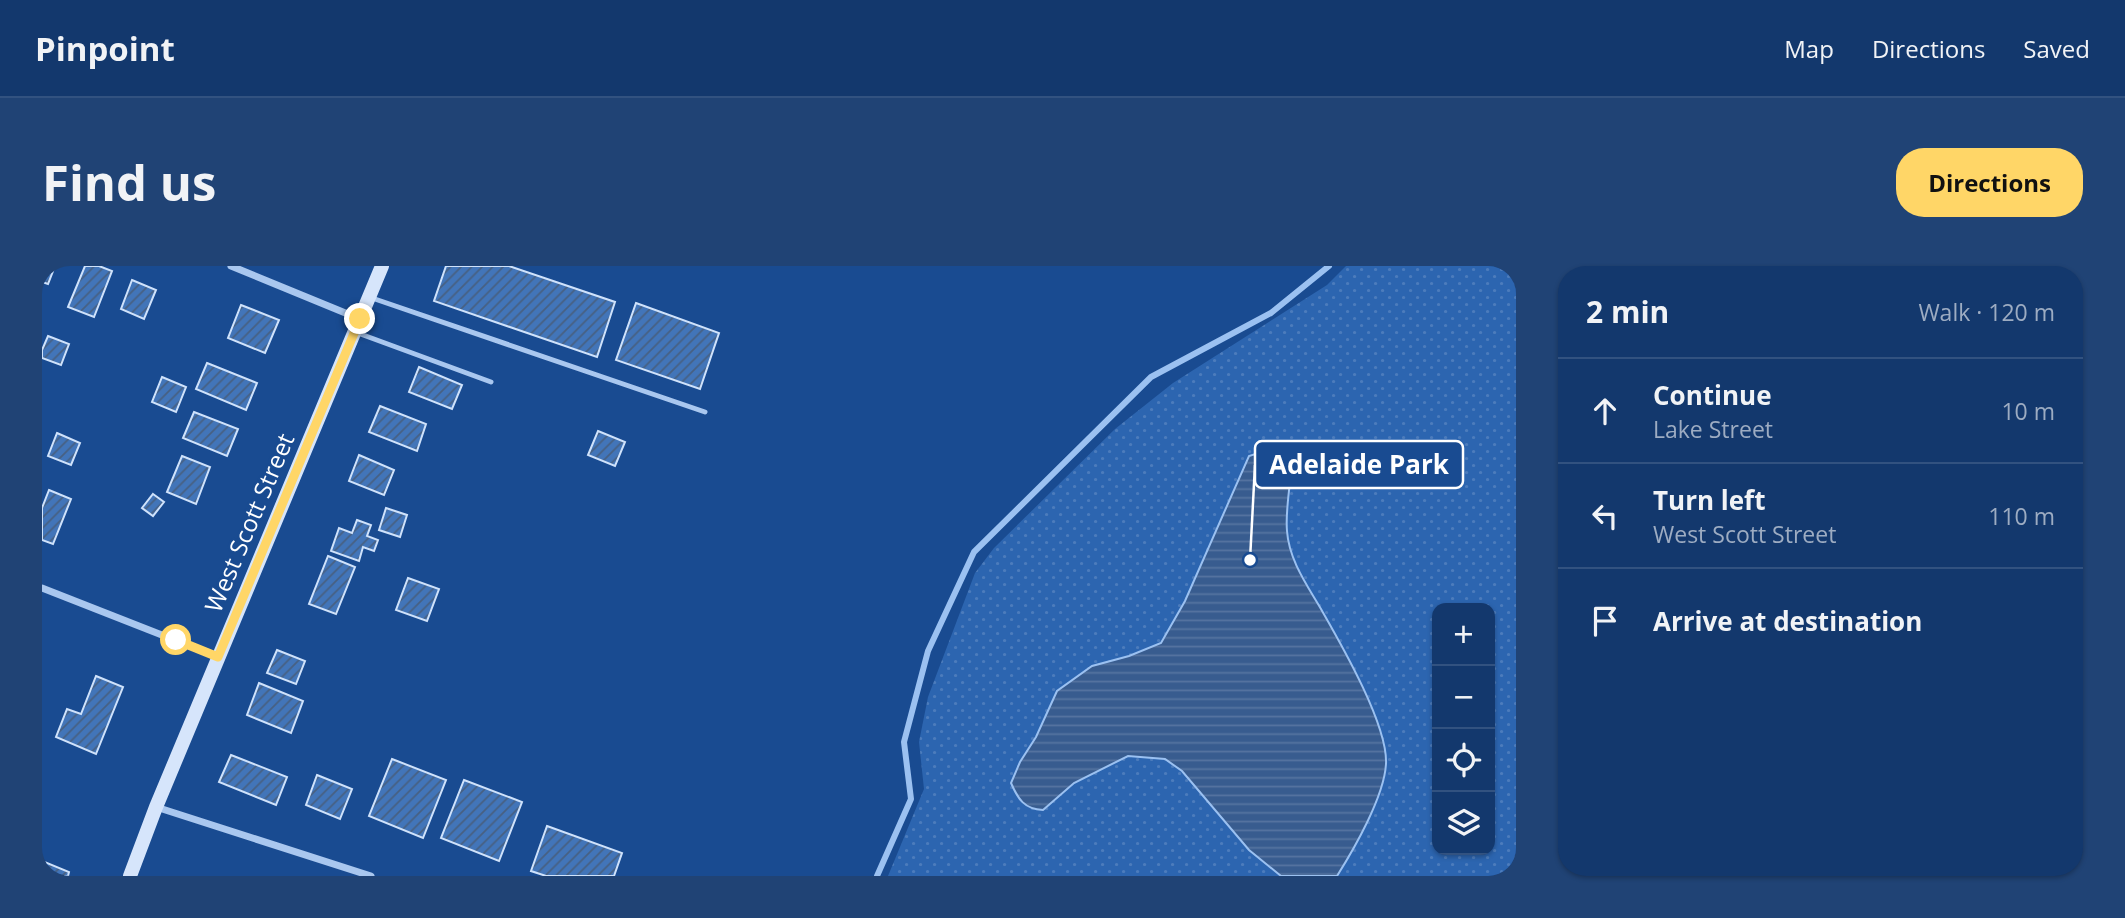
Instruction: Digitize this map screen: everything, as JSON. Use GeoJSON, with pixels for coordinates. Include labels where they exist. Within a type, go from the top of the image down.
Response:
{"type":"FeatureCollection","features":[{"type":"Feature","properties":{"kind":"main road","name":"West Scott Street"},"geometry":{"type":"LineString","coordinates":[[130,876],[156,807],[382,266]]}},
{"type":"Feature","properties":{"kind":"street"},"geometry":{"type":"LineString","coordinates":[[231,266],[358,326]]}},
{"type":"Feature","properties":{"kind":"street"},"geometry":{"type":"LineString","coordinates":[[42,588],[218,657]]}},
{"type":"Feature","properties":{"kind":"street"},"geometry":{"type":"LineString","coordinates":[[156,807],[371,876]]}},
{"type":"Feature","properties":{"kind":"lane"},"geometry":{"type":"LineString","coordinates":[[369,297],[705,412]]}},
{"type":"Feature","properties":{"kind":"lane"},"geometry":{"type":"LineString","coordinates":[[358,326],[491,382]]}},
{"type":"Feature","properties":{"kind":"shaded area"},"geometry":{"type":"Polygon","coordinates":[[[1346,266],[1516,266],[1516,876],[888,876],[924,789],[919,742],[928,697],[975,573],[994,548],[1115,429],[1173,383],[1327,285],[1346,266]]]}},
{"type":"Feature","properties":{"kind":"shaded area"},"geometry":{"type":"Polygon","coordinates":[[[1268,450],[1293,457],[1287,504],[1288,542],[1291,552],[1362,685],[1380,728],[1385,748],[1386,764],[1380,792],[1337,876],[1281,876],[1249,850],[1182,771],[1165,759],[1128,756],[1074,783],[1043,810],[1031,808],[1022,802],[1011,783],[1057,691],[1092,666],[1129,656],[1161,643],[1185,601],[1249,456],[1268,450]]]}},
{"type":"Feature","properties":{"kind":"building"},"geometry":{"type":"Polygon","coordinates":[[[42,266],[55,266],[48,284],[42,282],[42,266]]]}},
{"type":"Feature","properties":{"kind":"building"},"geometry":{"type":"Polygon","coordinates":[[[85,266],[99,266],[112,271],[94,317],[68,307],[85,266]]]}},
{"type":"Feature","properties":{"kind":"building"},"geometry":{"type":"Polygon","coordinates":[[[446,266],[509,266],[615,302],[597,357],[434,301],[446,266]]]}},
{"type":"Feature","properties":{"kind":"building"},"geometry":{"type":"Polygon","coordinates":[[[132,280],[156,290],[144,319],[121,309],[132,280]]]}},
{"type":"Feature","properties":{"kind":"building"},"geometry":{"type":"Polygon","coordinates":[[[636,303],[719,333],[700,389],[616,360],[636,303]]]}},
{"type":"Feature","properties":{"kind":"building"},"geometry":{"type":"Polygon","coordinates":[[[241,305],[279,320],[265,353],[228,338],[241,305]]]}},
{"type":"Feature","properties":{"kind":"building"},"geometry":{"type":"Polygon","coordinates":[[[48,336],[69,344],[61,365],[42,358],[42,350],[48,336]]]}},
{"type":"Feature","properties":{"kind":"building"},"geometry":{"type":"Polygon","coordinates":[[[207,363],[257,383],[246,410],[196,389],[207,363]]]}},
{"type":"Feature","properties":{"kind":"building"},"geometry":{"type":"Polygon","coordinates":[[[419,367],[462,385],[452,409],[409,392],[419,367]]]}},
{"type":"Feature","properties":{"kind":"building"},"geometry":{"type":"Polygon","coordinates":[[[162,377],[186,387],[176,412],[152,402],[162,377]]]}},
{"type":"Feature","properties":{"kind":"building"},"geometry":{"type":"Polygon","coordinates":[[[380,406],[426,424],[417,451],[369,432],[380,406]]]}},
{"type":"Feature","properties":{"kind":"building"},"geometry":{"type":"Polygon","coordinates":[[[194,412],[238,429],[227,456],[183,438],[194,412]]]}},
{"type":"Feature","properties":{"kind":"building"},"geometry":{"type":"Polygon","coordinates":[[[598,431],[625,442],[615,466],[588,455],[598,431]]]}},
{"type":"Feature","properties":{"kind":"building"},"geometry":{"type":"Polygon","coordinates":[[[57,433],[80,443],[71,465],[48,456],[57,433]]]}},
{"type":"Feature","properties":{"kind":"building"},"geometry":{"type":"Polygon","coordinates":[[[359,455],[394,470],[384,495],[349,481],[359,455]]]}},
{"type":"Feature","properties":{"kind":"building"},"geometry":{"type":"Polygon","coordinates":[[[182,456],[210,467],[196,504],[167,492],[182,456]]]}},
{"type":"Feature","properties":{"kind":"building"},"geometry":{"type":"Polygon","coordinates":[[[49,490],[71,499],[53,544],[42,540],[42,508],[49,490]]]}},
{"type":"Feature","properties":{"kind":"building"},"geometry":{"type":"Polygon","coordinates":[[[153,494],[164,502],[153,516],[142,508],[153,494]]]}},
{"type":"Feature","properties":{"kind":"building"},"geometry":{"type":"Polygon","coordinates":[[[386,508],[407,515],[400,537],[379,530],[386,508]]]}},
{"type":"Feature","properties":{"kind":"building"},"geometry":{"type":"Polygon","coordinates":[[[357,520],[371,525],[367,536],[378,540],[374,551],[363,547],[359,561],[331,551],[339,528],[352,533],[357,520]]]}},
{"type":"Feature","properties":{"kind":"building"},"geometry":{"type":"Polygon","coordinates":[[[328,556],[355,567],[336,614],[309,604],[328,556]]]}},
{"type":"Feature","properties":{"kind":"building"},"geometry":{"type":"Polygon","coordinates":[[[408,578],[439,589],[427,621],[396,610],[408,578]]]}},
{"type":"Feature","properties":{"kind":"building"},"geometry":{"type":"Polygon","coordinates":[[[277,650],[305,661],[296,684],[267,673],[277,650]]]}},
{"type":"Feature","properties":{"kind":"building"},"geometry":{"type":"Polygon","coordinates":[[[96,676],[123,687],[96,754],[56,737],[67,709],[81,714],[96,676]]]}},
{"type":"Feature","properties":{"kind":"building"},"geometry":{"type":"Polygon","coordinates":[[[259,683],[303,701],[291,733],[247,715],[259,683]]]}},
{"type":"Feature","properties":{"kind":"building"},"geometry":{"type":"Polygon","coordinates":[[[231,755],[287,777],[276,805],[219,782],[231,755]]]}},
{"type":"Feature","properties":{"kind":"building"},"geometry":{"type":"Polygon","coordinates":[[[392,759],[446,780],[423,838],[369,816],[392,759]]]}},
{"type":"Feature","properties":{"kind":"building"},"geometry":{"type":"Polygon","coordinates":[[[317,775],[352,789],[340,819],[306,805],[317,775]]]}},
{"type":"Feature","properties":{"kind":"building"},"geometry":{"type":"Polygon","coordinates":[[[464,780],[522,802],[499,861],[441,838],[464,780]]]}},
{"type":"Feature","properties":{"kind":"building"},"geometry":{"type":"Polygon","coordinates":[[[547,826],[622,853],[614,876],[546,876],[531,871],[547,826]]]}},
{"type":"Feature","properties":{"kind":"building"},"geometry":{"type":"Polygon","coordinates":[[[42,861],[69,872],[68,876],[42,876],[42,861]]]}},
{"type":"Feature","properties":{"kind":"waterway"},"geometry":{"type":"LineString","coordinates":[[877,876],[911,799],[904,742],[928,651],[974,552],[1151,377],[1271,313],[1329,266]]}},
{"type":"Feature","properties":{"kind":"place","name":"Adelaide Park"},"geometry":{"type":"Point","coordinates":[1250,560]}},
{"type":"Feature","properties":{"kind":"route"},"geometry":{"type":"LineString","coordinates":[[176,640],[218,657],[360,319]]}}]}
